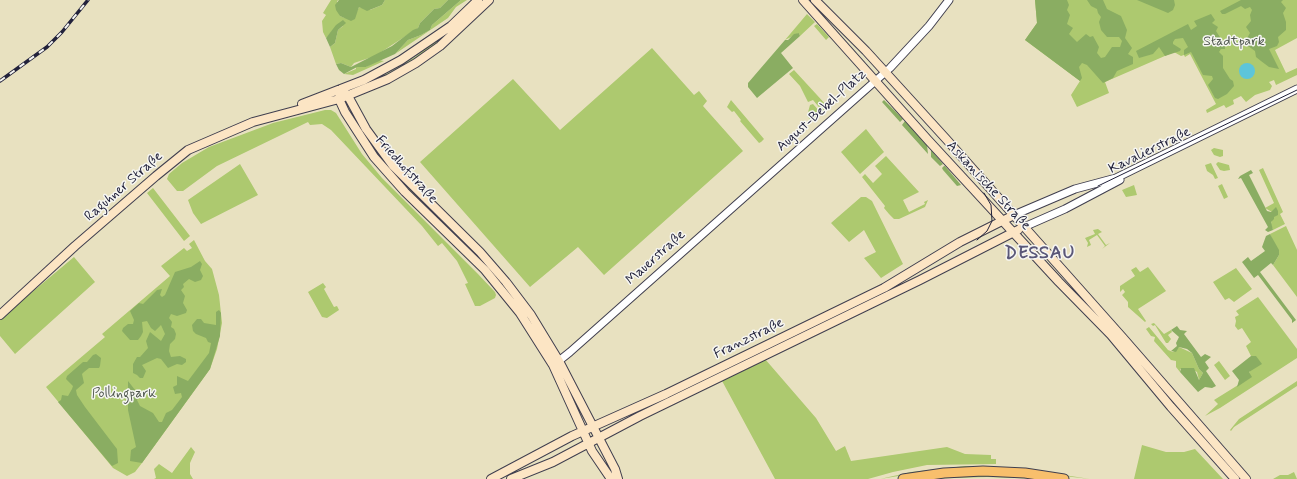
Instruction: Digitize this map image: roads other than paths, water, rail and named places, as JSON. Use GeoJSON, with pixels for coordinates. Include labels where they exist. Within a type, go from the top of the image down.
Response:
{"type":"FeatureCollection","features":[{"type":"Feature","properties":{"kind":"main road","name":"Raguhner Straße"},"geometry":{"type":"LineString","coordinates":[[287,112],[364,80],[401,60],[445,30],[478,0]]}},
{"type":"Feature","properties":{"kind":"main road","name":"Raguhner Straße"},"geometry":{"type":"LineString","coordinates":[[0,315],[184,152],[240,127],[287,112],[339,99],[378,84],[416,63],[454,34],[489,0]]}},
{"type":"Feature","properties":{"kind":"main road","name":"Askanische Straße"},"geometry":{"type":"LineString","coordinates":[[803,0],[986,203],[1111,335],[1171,407],[1235,479]]}},
{"type":"Feature","properties":{"kind":"main road","name":"Askanische Straße"},"geometry":{"type":"LineString","coordinates":[[815,0],[866,51],[1014,215],[1036,242],[1123,338],[1246,479]]}},
{"type":"Feature","properties":{"kind":"main road","name":"Friedhofstraße"},"geometry":{"type":"LineString","coordinates":[[340,89],[348,96],[363,124],[389,161],[480,252],[506,282],[535,322],[556,363],[593,427],[615,469],[618,479]]}},
{"type":"Feature","properties":{"kind":"main road"},"geometry":{"type":"LineString","coordinates":[[339,99],[340,89]]}},
{"type":"Feature","properties":{"kind":"main road","name":"Friedhofstraße"},"geometry":{"type":"LineString","coordinates":[[339,99],[355,131],[374,157],[405,192],[469,253],[497,284],[556,363],[582,432],[597,460],[611,479]]}},
{"type":"Feature","properties":{"kind":"main road"},"geometry":{"type":"LineString","coordinates":[[980,231],[989,218],[986,203]]}},
{"type":"Feature","properties":{"kind":"main road","name":"Franzstraße"},"geometry":{"type":"LineString","coordinates":[[491,479],[582,432],[666,394],[884,288],[980,231],[1014,215]]}},
{"type":"Feature","properties":{"kind":"main road","name":"Kavalierstraße"},"geometry":{"type":"LineString","coordinates":[[1014,232],[1024,227]]}},
{"type":"Feature","properties":{"kind":"main road","name":"Franzstraße"},"geometry":{"type":"LineString","coordinates":[[511,479],[553,462],[645,413],[920,280],[1014,232]]}},
{"type":"Feature","properties":{"kind":"main road"},"geometry":{"type":"LineString","coordinates":[[903,479],[944,473],[1001,471],[1064,479]]}},
{"type":"Feature","properties":{"kind":"street","name":"August-Bebel-Platz"},"geometry":{"type":"LineString","coordinates":[[776,170],[885,73],[929,26],[950,0]]}},
{"type":"Feature","properties":{"kind":"street","name":"Kavalierstraße"},"geometry":{"type":"LineString","coordinates":[[1014,215],[1075,189],[1116,178],[1297,90]]}},
{"type":"Feature","properties":{"kind":"street","name":"Kavalierstraße"},"geometry":{"type":"LineString","coordinates":[[1024,227],[1040,221],[1297,93]]}},
{"type":"Feature","properties":{"kind":"street","name":"Mauerstraße"},"geometry":{"type":"LineString","coordinates":[[556,363],[776,170]]}},
{"type":"Feature","properties":{"kind":"street"},"geometry":{"type":"LineString","coordinates":[[1036,242],[1034,232],[1040,221]]}},
{"type":"Feature","properties":{"kind":"water"},"geometry":{"type":"Polygon","coordinates":[[[1247,63],[1253,65],[1255,71],[1253,77],[1247,79],[1241,77],[1239,71],[1241,65],[1247,63]]]}},
{"type":"Feature","properties":{"kind":"tram line"},"geometry":{"type":"LineString","coordinates":[[1098,186],[1297,90]]}},
{"type":"Feature","properties":{"kind":"tram line"},"geometry":{"type":"LineString","coordinates":[[977,240],[987,231],[992,221],[991,205],[984,193]]}},
{"type":"Feature","properties":{"kind":"railway"},"geometry":{"type":"LineString","coordinates":[[0,81],[47,47],[62,32],[88,0]]}},
{"type":"Feature","properties":{"kind":"district","name":"DESSAU"},"geometry":{"type":"Point","coordinates":[1040,254]}},
{"type":"Feature","properties":{"kind":"park label","name":"Stadtpark"},"geometry":{"type":"Point","coordinates":[1234,42]}},
{"type":"Feature","properties":{"kind":"park label","name":"Pollingpark"},"geometry":{"type":"Point","coordinates":[124,394]}}]}
